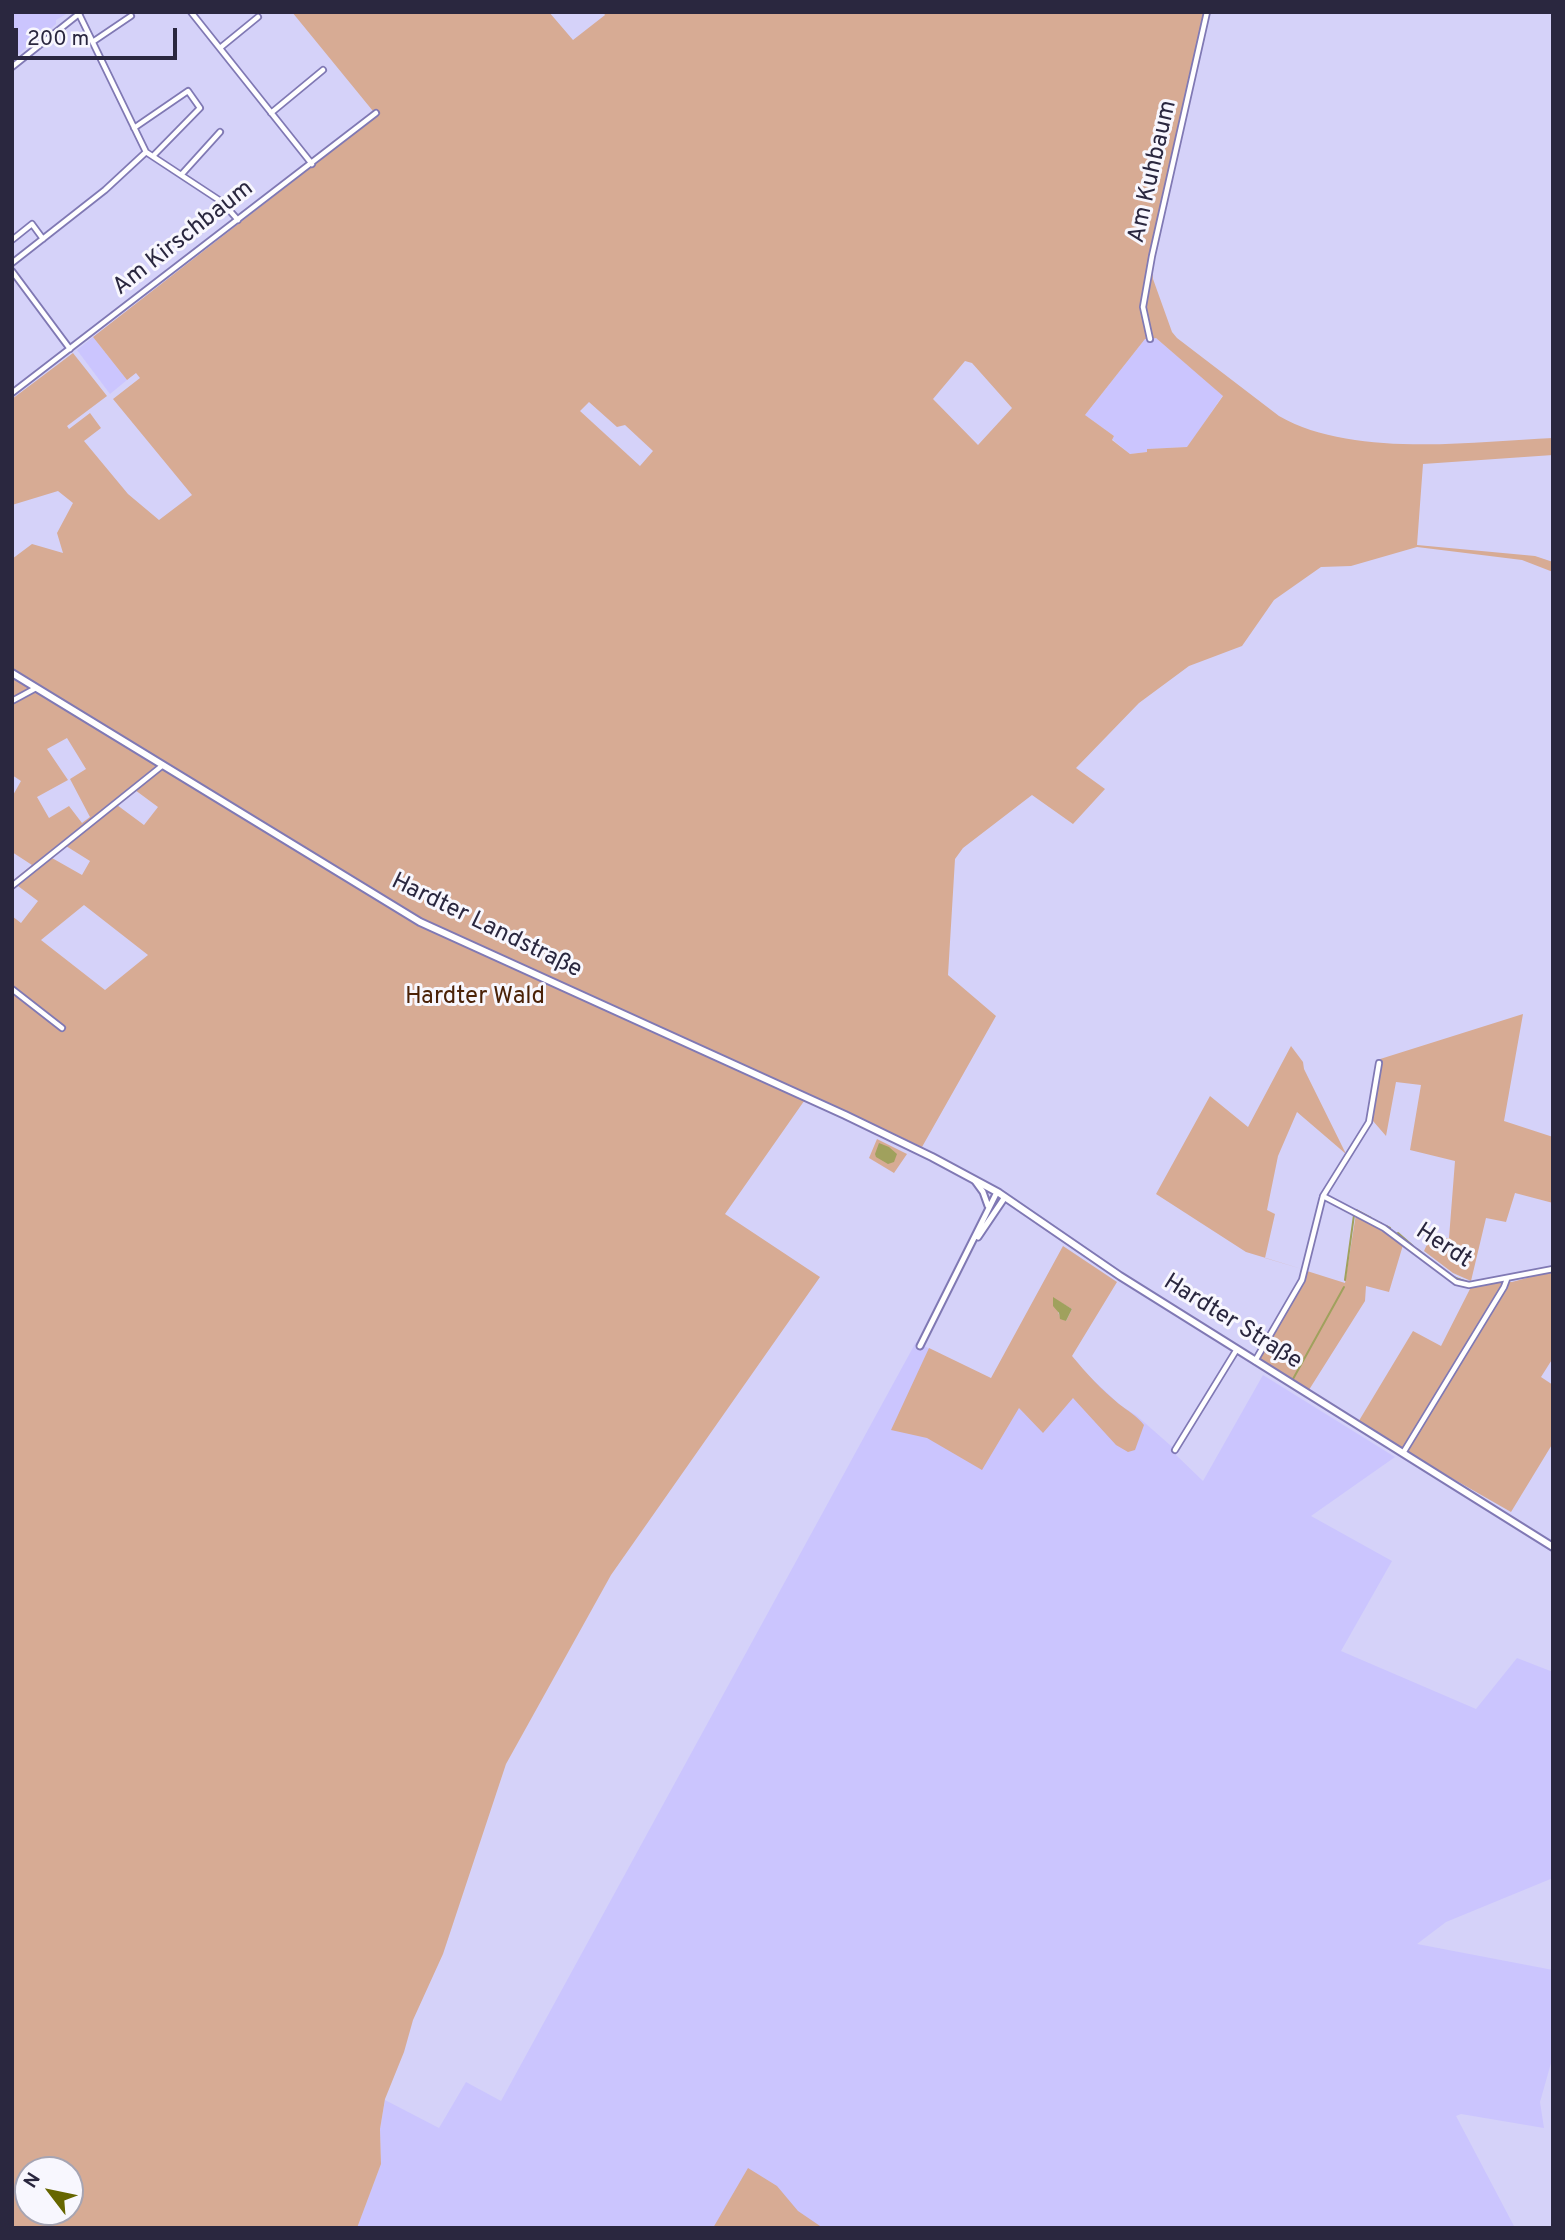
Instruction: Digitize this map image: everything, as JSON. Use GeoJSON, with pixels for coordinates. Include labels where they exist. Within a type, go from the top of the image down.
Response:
{"type":"FeatureCollection","features":[{"type":"Feature","properties":{"kind":"main road","name":"Hardter Landstraße"},"geometry":{"type":"LineString","coordinates":[[12,673],[433,929],[889,1136]]}},
{"type":"Feature","properties":{"kind":"main road","name":"Hardter Straße"},"geometry":{"type":"LineString","coordinates":[[889,1136],[997,1192],[1120,1276],[1553,1547]]}},
{"type":"Feature","properties":{"kind":"street"},"geometry":{"type":"LineString","coordinates":[[191,12],[312,164]]}},
{"type":"Feature","properties":{"kind":"street","name":"Am Kuhbaum"},"geometry":{"type":"LineString","coordinates":[[1150,339],[1143,307],[1207,12]]}},
{"type":"Feature","properties":{"kind":"street"},"geometry":{"type":"LineString","coordinates":[[12,67],[80,13],[146,152],[222,202],[238,220]]}},
{"type":"Feature","properties":{"kind":"street"},"geometry":{"type":"LineString","coordinates":[[94,41],[131,16]]}},
{"type":"Feature","properties":{"kind":"street"},"geometry":{"type":"LineString","coordinates":[[220,48],[258,17]]}},
{"type":"Feature","properties":{"kind":"street"},"geometry":{"type":"LineString","coordinates":[[271,113],[323,70]]}},
{"type":"Feature","properties":{"kind":"street"},"geometry":{"type":"LineString","coordinates":[[134,128],[188,91],[200,108],[153,156]]}},
{"type":"Feature","properties":{"kind":"street","name":"Am Kirschbaum"},"geometry":{"type":"LineString","coordinates":[[12,393],[376,113]]}},
{"type":"Feature","properties":{"kind":"street"},"geometry":{"type":"LineString","coordinates":[[182,174],[220,132]]}},
{"type":"Feature","properties":{"kind":"street"},"geometry":{"type":"LineString","coordinates":[[12,263],[105,190],[146,152]]}},
{"type":"Feature","properties":{"kind":"street"},"geometry":{"type":"LineString","coordinates":[[12,240],[32,224],[43,239]]}},
{"type":"Feature","properties":{"kind":"street"},"geometry":{"type":"LineString","coordinates":[[12,271],[70,349]]}},
{"type":"Feature","properties":{"kind":"street"},"geometry":{"type":"LineString","coordinates":[[12,701],[36,688]]}},
{"type":"Feature","properties":{"kind":"street"},"geometry":{"type":"LineString","coordinates":[[12,886],[163,765]]}},
{"type":"Feature","properties":{"kind":"street"},"geometry":{"type":"LineString","coordinates":[[12,989],[62,1028]]}},
{"type":"Feature","properties":{"kind":"street"},"geometry":{"type":"LineString","coordinates":[[1255,1361],[1302,1280],[1323,1196],[1368,1122],[1379,1063]]}},
{"type":"Feature","properties":{"kind":"street"},"geometry":{"type":"LineString","coordinates":[[973,1179],[985,1196],[988,1206]]}},
{"type":"Feature","properties":{"kind":"street"},"geometry":{"type":"LineString","coordinates":[[920,1346],[997,1192]]}},
{"type":"Feature","properties":{"kind":"street","name":"Herdt"},"geometry":{"type":"LineString","coordinates":[[1323,1196],[1384,1228],[1456,1282],[1469,1285],[1553,1269]]}},
{"type":"Feature","properties":{"kind":"street"},"geometry":{"type":"LineString","coordinates":[[972,1245],[1005,1197]]}},
{"type":"Feature","properties":{"kind":"street"},"geometry":{"type":"LineString","coordinates":[[1403,1453],[1507,1279]]}},
{"type":"Feature","properties":{"kind":"street"},"geometry":{"type":"LineString","coordinates":[[1175,1450],[1237,1349]]}},
{"type":"Feature","properties":{"kind":"shaded area"},"geometry":{"type":"Polygon","coordinates":[[[12,12],[70,12],[56,20],[56,24],[12,59],[12,12]]]}},
{"type":"Feature","properties":{"kind":"shaded area"},"geometry":{"type":"Polygon","coordinates":[[[93,337],[127,380],[110,394],[77,350],[93,337]]]}},
{"type":"Feature","properties":{"kind":"shaded area"},"geometry":{"type":"Polygon","coordinates":[[[1156,338],[1223,395],[1188,447],[1148,449],[1147,452],[1130,454],[1112,439],[1114,436],[1085,415],[1145,339],[1156,338]]]}},
{"type":"Feature","properties":{"kind":"shaded area"},"geometry":{"type":"Polygon","coordinates":[[[879,1143],[897,1154],[894,1162],[888,1164],[876,1157],[879,1143]]]}},
{"type":"Feature","properties":{"kind":"shaded area"},"geometry":{"type":"Polygon","coordinates":[[[1053,1297],[1072,1309],[1066,1321],[1060,1319],[1053,1306],[1053,1297]]]}},
{"type":"Feature","properties":{"kind":"shaded area"},"geometry":{"type":"Polygon","coordinates":[[[916,1342],[1028,1397],[1072,1356],[1120,1405],[1137,1416],[1178,1452],[1176,1455],[1203,1481],[1263,1375],[1395,1457],[1311,1516],[1392,1561],[1341,1651],[1476,1709],[1517,1658],[1553,1672],[1553,1878],[1446,1922],[1417,1944],[1553,1970],[1553,2056],[1540,2102],[1544,2128],[1461,2114],[1456,2116],[1515,2228],[357,2228],[381,2164],[380,2129],[385,2100],[439,2128],[466,2082],[501,2101],[916,1342]]]}},
{"type":"Feature","properties":{"kind":"green space","name":"Hardter Wald"},"geometry":{"type":"Polygon","coordinates":[[[292,12],[549,12],[573,40],[605,15],[603,12],[1206,12],[1151,250],[1143,303],[1148,339],[1145,339],[1085,415],[1114,436],[1112,440],[1130,454],[1147,452],[1147,449],[1187,447],[1223,396],[1156,338],[1151,339],[1145,305],[1152,263],[1153,279],[1172,332],[1177,338],[1279,416],[1308,429],[1341,438],[1413,444],[1553,438],[1553,455],[1423,464],[1417,545],[1535,556],[1553,562],[1553,572],[1522,560],[1417,547],[1351,566],[1321,567],[1274,600],[1242,646],[1189,666],[1139,703],[1076,768],[1105,789],[1073,824],[1032,795],[963,848],[955,859],[948,975],[996,1016],[922,1147],[809,1094],[725,1214],[820,1277],[611,1575],[506,1764],[443,1954],[413,2020],[404,2052],[385,2099],[380,2129],[381,2164],[357,2228],[12,2228],[12,916],[21,923],[38,901],[18,886],[12,890],[12,881],[32,865],[12,852],[12,797],[21,781],[12,775],[12,559],[32,544],[63,553],[57,533],[73,503],[58,491],[12,505],[12,399],[73,353],[107,396],[67,426],[69,429],[90,413],[101,428],[84,441],[128,494],[159,520],[192,495],[113,399],[140,378],[136,373],[127,380],[93,337],[377,116],[292,12]],[[965,361],[933,399],[978,445],[1012,408],[972,363],[965,361]],[[589,402],[580,411],[640,466],[653,451],[625,425],[617,427],[589,402]],[[67,738],[47,749],[68,780],[37,797],[49,818],[69,806],[82,823],[90,817],[70,779],[86,769],[67,738]],[[135,790],[117,805],[144,825],[158,807],[135,790]],[[66,846],[52,858],[82,875],[90,861],[66,846]],[[84,905],[41,940],[105,990],[148,955],[84,905]]]}},
{"type":"Feature","properties":{"kind":"green space"},"geometry":{"type":"Polygon","coordinates":[[[1523,1014],[1504,1121],[1553,1137],[1553,1203],[1515,1193],[1506,1222],[1486,1218],[1471,1281],[1453,1273],[1424,1251],[1429,1240],[1449,1238],[1455,1161],[1410,1150],[1421,1085],[1396,1082],[1386,1136],[1373,1121],[1366,1122],[1377,1060],[1523,1014]]]}},
{"type":"Feature","properties":{"kind":"green space"},"geometry":{"type":"Polygon","coordinates":[[[1291,1046],[1303,1062],[1346,1154],[1297,1112],[1278,1156],[1267,1210],[1275,1214],[1265,1258],[1246,1252],[1156,1194],[1210,1096],[1248,1127],[1291,1046]]]}},
{"type":"Feature","properties":{"kind":"green space"},"geometry":{"type":"Polygon","coordinates":[[[877,1139],[907,1154],[894,1173],[869,1158],[877,1139]]]}},
{"type":"Feature","properties":{"kind":"green space"},"geometry":{"type":"Polygon","coordinates":[[[1356,1214],[1403,1245],[1389,1292],[1366,1286],[1365,1301],[1307,1393],[1255,1361],[1304,1281],[1307,1271],[1345,1283],[1356,1214]]]}},
{"type":"Feature","properties":{"kind":"green space"},"geometry":{"type":"Polygon","coordinates":[[[1063,1246],[1117,1282],[1072,1356],[1100,1387],[1144,1425],[1135,1450],[1128,1452],[1116,1445],[1073,1398],[1043,1433],[1019,1408],[982,1470],[927,1438],[891,1430],[929,1348],[991,1378],[1063,1246]],[[1053,1298],[1060,1317],[1066,1321],[1072,1309],[1053,1298]]]}},
{"type":"Feature","properties":{"kind":"green space"},"geometry":{"type":"Polygon","coordinates":[[[1553,1271],[1553,1358],[1541,1377],[1553,1385],[1553,1443],[1511,1512],[1357,1424],[1413,1331],[1441,1346],[1471,1287],[1471,1281],[1512,1282],[1553,1271]]]}},
{"type":"Feature","properties":{"kind":"green space"},"geometry":{"type":"Polygon","coordinates":[[[748,2168],[777,2186],[798,2211],[823,2228],[713,2228],[748,2168]]]}},
{"type":"Feature","properties":{"kind":"waterway"},"geometry":{"type":"LineString","coordinates":[[1356,1210],[1371,1218]]}},
{"type":"Feature","properties":{"kind":"waterway"},"geometry":{"type":"LineString","coordinates":[[1345,1280],[1354,1215]]}},
{"type":"Feature","properties":{"kind":"waterway"},"geometry":{"type":"LineString","coordinates":[[1372,1219],[1382,1224]]}},
{"type":"Feature","properties":{"kind":"waterway"},"geometry":{"type":"LineString","coordinates":[[1386,1226],[1390,1228]]}},
{"type":"Feature","properties":{"kind":"waterway"},"geometry":{"type":"LineString","coordinates":[[1398,1233],[1413,1246]]}},
{"type":"Feature","properties":{"kind":"waterway"},"geometry":{"type":"LineString","coordinates":[[1417,1249],[1432,1261]]}},
{"type":"Feature","properties":{"kind":"waterway"},"geometry":{"type":"LineString","coordinates":[[1453,1277],[1467,1282]]}},
{"type":"Feature","properties":{"kind":"waterway"},"geometry":{"type":"LineString","coordinates":[[1293,1379],[1344,1287]]}}]}
